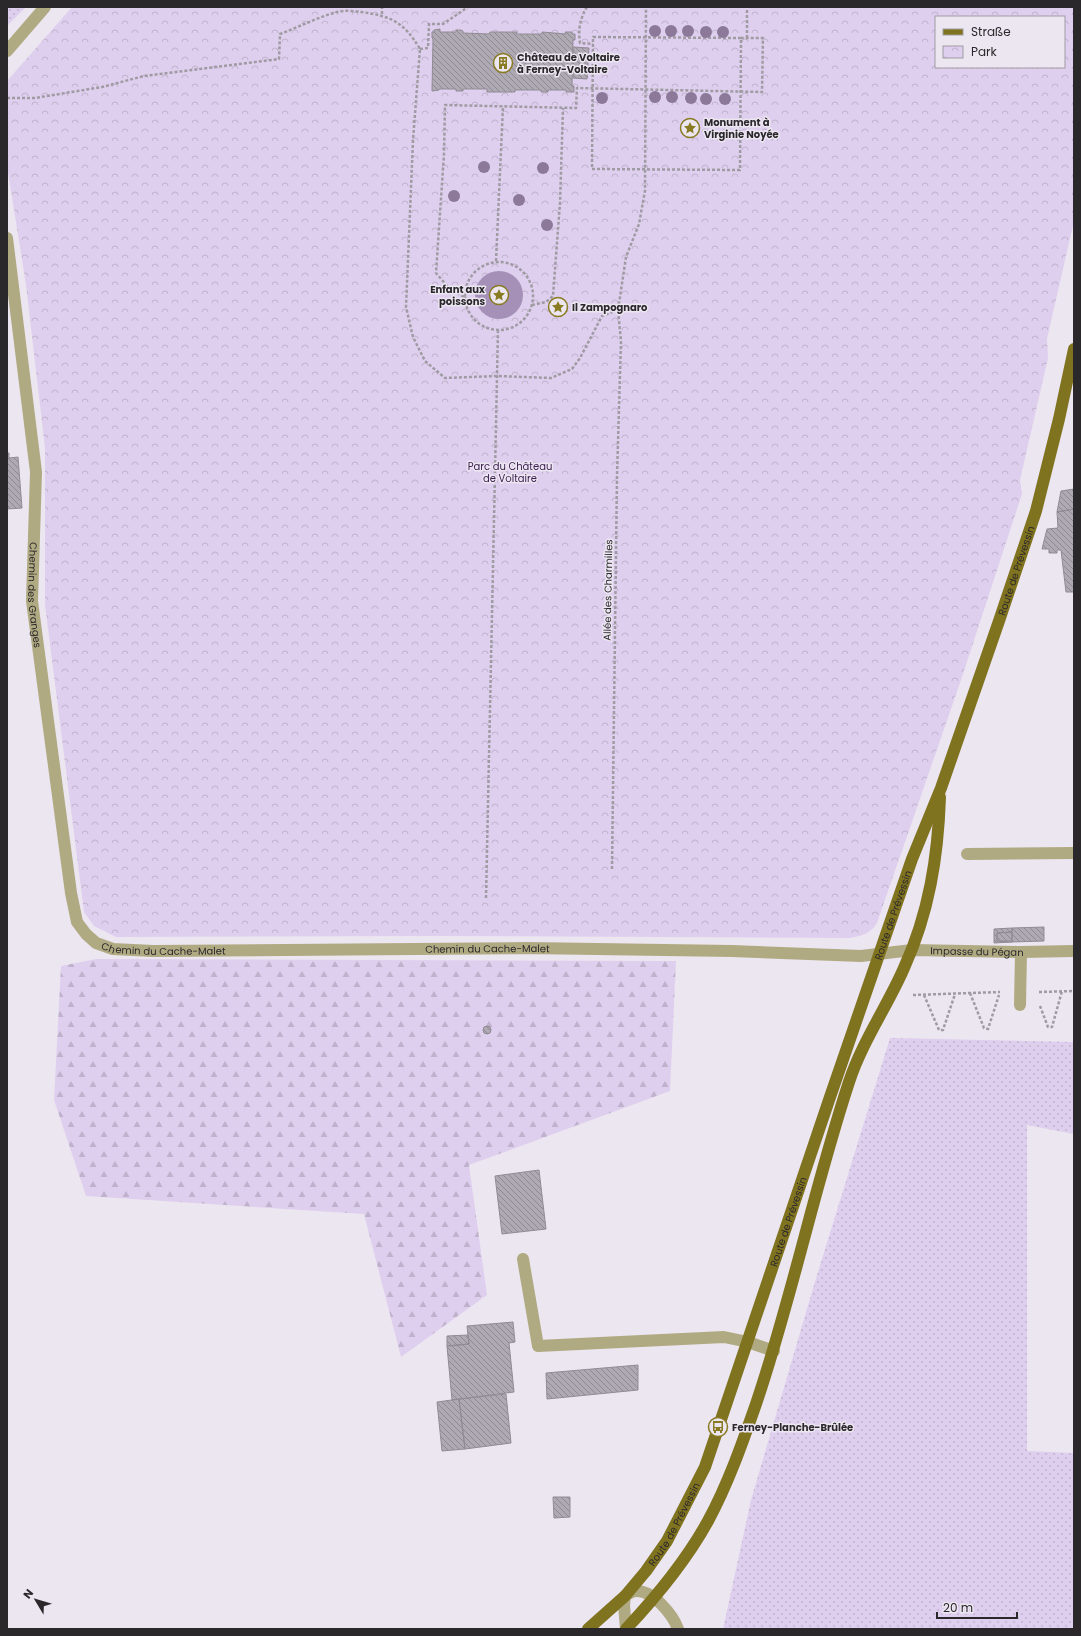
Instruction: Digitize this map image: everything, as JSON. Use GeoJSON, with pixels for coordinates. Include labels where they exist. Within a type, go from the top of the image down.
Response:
{"type":"FeatureCollection","features":[{"type":"Feature","properties":{"kind":"main road","name":"Route de Prévessin"},"geometry":{"type":"LineString","coordinates":[[588,1629],[625,1596],[667,1542],[705,1467],[912,859],[941,788],[1036,511],[1059,419],[1074,349]]}},
{"type":"Feature","properties":{"kind":"main road","name":"Route de Prévessin"},"geometry":{"type":"LineString","coordinates":[[626,1629],[655,1598],[692,1547],[722,1493],[747,1430],[774,1351],[829,1146],[853,1070],[868,1036],[903,971],[912,950],[930,893],[938,839],[941,788]]}},
{"type":"Feature","properties":{"kind":"street"},"geometry":{"type":"LineString","coordinates":[[7,52],[45,7]]}},
{"type":"Feature","properties":{"kind":"street","name":"Chemin des Granges"},"geometry":{"type":"LineString","coordinates":[[7,238],[36,472],[32,601],[71,893],[77,922],[86,934],[96,943]]}},
{"type":"Feature","properties":{"kind":"street"},"geometry":{"type":"LineString","coordinates":[[967,854],[1074,853]]}},
{"type":"Feature","properties":{"kind":"street","name":"Chemin du Cache-Malet"},"geometry":{"type":"LineString","coordinates":[[96,943],[113,949],[153,951],[528,948],[732,951],[861,956],[880,954]]}},
{"type":"Feature","properties":{"kind":"street","name":"Impasse du Pégan"},"geometry":{"type":"LineString","coordinates":[[880,954],[912,950],[1021,952],[1074,951]]}},
{"type":"Feature","properties":{"kind":"street"},"geometry":{"type":"LineString","coordinates":[[1020,1005],[1021,952]]}},
{"type":"Feature","properties":{"kind":"street"},"geometry":{"type":"LineString","coordinates":[[522,1259],[538,1346],[724,1337],[748,1342],[774,1351]]}},
{"type":"Feature","properties":{"kind":"street"},"geometry":{"type":"LineString","coordinates":[[626,1629],[624,1605],[625,1596],[635,1590],[646,1593],[655,1598],[668,1611],[678,1629]]}},
{"type":"Feature","properties":{"kind":"path"},"geometry":{"type":"LineString","coordinates":[[382,7],[382,14]]}},
{"type":"Feature","properties":{"kind":"path"},"geometry":{"type":"LineString","coordinates":[[420,48],[428,48],[429,24],[443,24],[468,7]]}},
{"type":"Feature","properties":{"kind":"path"},"geometry":{"type":"LineString","coordinates":[[587,7],[583,14],[579,28],[580,43],[593,44]]}},
{"type":"Feature","properties":{"kind":"path","name":"Allée des Charmilles"},"geometry":{"type":"LineString","coordinates":[[612,869],[617,475],[621,341],[618,310],[626,257],[639,224],[645,190],[646,7]]}},
{"type":"Feature","properties":{"kind":"path"},"geometry":{"type":"LineString","coordinates":[[747,7],[747,38]]}},
{"type":"Feature","properties":{"kind":"path"},"geometry":{"type":"LineString","coordinates":[[7,98],[35,98],[102,86],[144,76],[279,59],[280,34],[338,11],[356,11],[382,14],[398,22],[412,36],[420,48],[413,133],[406,308],[413,337],[425,361],[445,378],[497,376],[551,378],[572,370],[602,316],[618,310]]}},
{"type":"Feature","properties":{"kind":"path"},"geometry":{"type":"LineString","coordinates":[[464,297],[449,288],[436,273],[444,154],[445,105],[576,108],[577,88],[592,88],[646,90],[741,92],[762,92],[763,38],[593,37],[592,88],[592,169],[740,170],[741,92],[741,38]]}},
{"type":"Feature","properties":{"kind":"path"},"geometry":{"type":"LineString","coordinates":[[496,261],[503,106]]}},
{"type":"Feature","properties":{"kind":"path"},"geometry":{"type":"LineString","coordinates":[[532,305],[546,302],[552,296],[560,203],[563,108]]}},
{"type":"Feature","properties":{"kind":"path"},"geometry":{"type":"LineString","coordinates":[[496,261],[507,262],[517,266],[526,274],[531,283],[533,294],[532,305],[527,316],[519,324],[509,329],[488,329],[478,324],[466,307],[464,297],[465,286],[476,269],[496,261]]}},
{"type":"Feature","properties":{"kind":"path"},"geometry":{"type":"LineString","coordinates":[[486,898],[498,330]]}},
{"type":"Feature","properties":{"kind":"path"},"geometry":{"type":"LineString","coordinates":[[1035,992],[1048,1027],[1052,1027],[1062,991]]}},
{"type":"Feature","properties":{"kind":"path"},"geometry":{"type":"LineString","coordinates":[[970,993],[984,1028],[988,1029],[999,992]]}},
{"type":"Feature","properties":{"kind":"path"},"geometry":{"type":"LineString","coordinates":[[907,995],[999,992],[1074,992]]}},
{"type":"Feature","properties":{"kind":"path"},"geometry":{"type":"LineString","coordinates":[[924,995],[939,1030],[943,1030],[955,994]]}},
{"type":"Feature","properties":{"kind":"green space"},"geometry":{"type":"Polygon","coordinates":[[[7,7],[26,7],[7,26],[7,7]]]}},
{"type":"Feature","properties":{"kind":"green space","name":"Parc du Château de Voltaire"},"geometry":{"type":"Polygon","coordinates":[[[72,7],[1074,7],[1074,221],[1047,339],[1048,358],[1020,480],[1022,494],[960,683],[877,923],[872,930],[862,935],[849,938],[443,936],[116,937],[94,926],[84,912],[45,605],[45,448],[26,285],[7,166],[7,81],[72,7]]]}},
{"type":"Feature","properties":{"kind":"green space"},"geometry":{"type":"Polygon","coordinates":[[[96,959],[676,961],[670,1091],[469,1165],[487,1295],[401,1357],[364,1214],[86,1196],[54,1100],[61,966],[96,959]]]}},
{"type":"Feature","properties":{"kind":"green space"},"geometry":{"type":"Polygon","coordinates":[[[890,1038],[1074,1042],[1074,1134],[1027,1125],[1027,1451],[1074,1453],[1074,1629],[723,1629],[751,1500],[814,1285],[890,1038]]]}},
{"type":"Feature","properties":{"kind":"shaded area"},"geometry":{"type":"Polygon","coordinates":[[[494,271],[504,271],[513,275],[519,281],[522,286],[522,304],[513,315],[504,319],[494,319],[485,315],[479,309],[475,300],[475,290],[479,281],[485,275],[494,271]]]}},
{"type":"Feature","properties":{"kind":"building","name":"Château de Voltaire à Ferney-Voltaire"},"geometry":{"type":"Polygon","coordinates":[[[440,29],[440,32],[456,32],[456,30],[461,30],[463,33],[489,34],[490,32],[542,34],[542,32],[566,34],[565,32],[572,32],[572,34],[575,34],[575,40],[573,40],[572,86],[574,86],[574,92],[566,92],[566,90],[548,90],[548,92],[541,92],[541,90],[515,90],[515,92],[487,92],[487,89],[463,89],[463,91],[456,91],[456,89],[439,89],[432,91],[432,32],[440,29]]]}},
{"type":"Feature","properties":{"kind":"building"},"geometry":{"type":"Polygon","coordinates":[[[573,47],[589,48],[587,79],[573,78],[573,47]]]}},
{"type":"Feature","properties":{"kind":"building"},"geometry":{"type":"Polygon","coordinates":[[[7,453],[9,453],[9,458],[18,457],[22,508],[7,509],[7,453]]]}},
{"type":"Feature","properties":{"kind":"building"},"geometry":{"type":"Polygon","coordinates":[[[1074,489],[1074,509],[1057,512],[1061,491],[1074,489]]]}},
{"type":"Feature","properties":{"kind":"building"},"geometry":{"type":"Polygon","coordinates":[[[1074,509],[1074,592],[1066,592],[1061,550],[1057,550],[1057,553],[1049,553],[1049,549],[1042,549],[1047,529],[1058,528],[1057,512],[1074,509]]]}},
{"type":"Feature","properties":{"kind":"building"},"geometry":{"type":"Polygon","coordinates":[[[1044,927],[1044,941],[1012,942],[1012,928],[1044,927]]]}},
{"type":"Feature","properties":{"kind":"building"},"geometry":{"type":"Polygon","coordinates":[[[1012,928],[1012,932],[997,933],[997,941],[1012,942],[994,943],[994,929],[1012,928]]]}},
{"type":"Feature","properties":{"kind":"building"},"geometry":{"type":"Polygon","coordinates":[[[1012,932],[1012,941],[997,941],[997,933],[1012,932]]]}},
{"type":"Feature","properties":{"kind":"building"},"geometry":{"type":"Polygon","coordinates":[[[487,1026],[490,1027],[490,1033],[487,1034],[484,1033],[483,1030],[484,1027],[487,1026]]]}},
{"type":"Feature","properties":{"kind":"building"},"geometry":{"type":"Polygon","coordinates":[[[539,1170],[546,1229],[502,1234],[495,1176],[539,1170]]]}},
{"type":"Feature","properties":{"kind":"building"},"geometry":{"type":"Polygon","coordinates":[[[513,1322],[515,1342],[509,1343],[514,1392],[452,1400],[447,1346],[469,1344],[467,1326],[513,1322]]]}},
{"type":"Feature","properties":{"kind":"building"},"geometry":{"type":"Polygon","coordinates":[[[468,1335],[469,1344],[447,1346],[447,1336],[468,1335]]]}},
{"type":"Feature","properties":{"kind":"building"},"geometry":{"type":"Polygon","coordinates":[[[638,1365],[638,1390],[547,1399],[546,1373],[638,1365]]]}},
{"type":"Feature","properties":{"kind":"building"},"geometry":{"type":"Polygon","coordinates":[[[506,1394],[511,1443],[465,1449],[459,1399],[506,1394]]]}},
{"type":"Feature","properties":{"kind":"building"},"geometry":{"type":"Polygon","coordinates":[[[459,1399],[465,1449],[442,1451],[437,1402],[459,1399]]]}},
{"type":"Feature","properties":{"kind":"building"},"geometry":{"type":"Polygon","coordinates":[[[553,1497],[570,1497],[570,1517],[554,1518],[553,1497]]]}},
{"type":"Feature","properties":{"kind":"place","name":"Château de Voltaire à Ferney-Voltaire"},"geometry":{"type":"Point","coordinates":[503,63]}},
{"type":"Feature","properties":{"kind":"place","name":"Monument à Virginie Noyée"},"geometry":{"type":"Point","coordinates":[690,128]}},
{"type":"Feature","properties":{"kind":"place","name":"Enfant aux poissons"},"geometry":{"type":"Point","coordinates":[499,295]}},
{"type":"Feature","properties":{"kind":"place","name":"Il Zampognaro"},"geometry":{"type":"Point","coordinates":[558,307]}},
{"type":"Feature","properties":{"kind":"place","name":"Ferney-Planche-Brûlée"},"geometry":{"type":"Point","coordinates":[718,1427]}}]}
